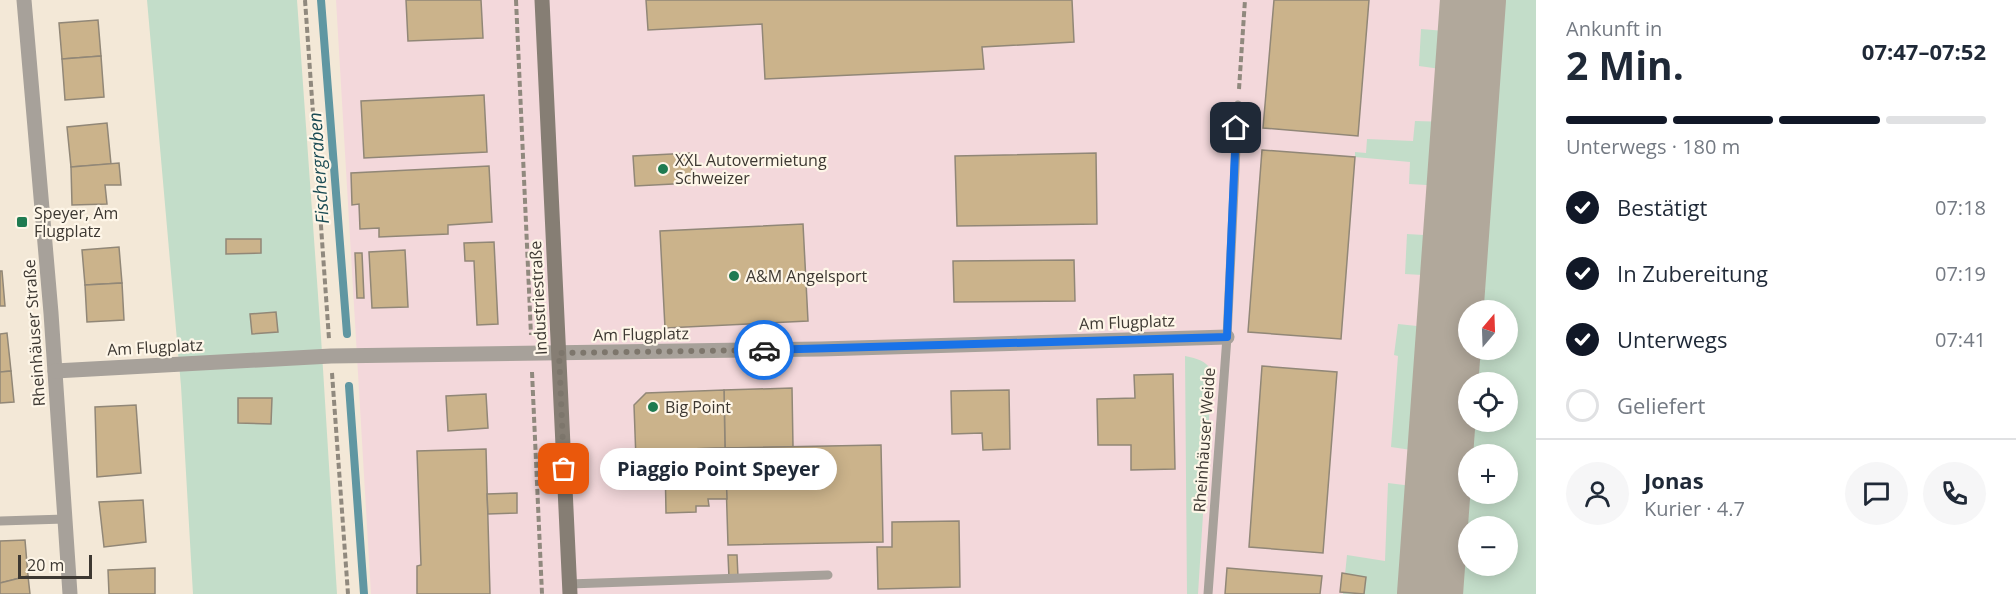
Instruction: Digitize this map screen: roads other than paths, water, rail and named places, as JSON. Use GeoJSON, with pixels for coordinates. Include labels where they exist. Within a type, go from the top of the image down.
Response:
{"type":"FeatureCollection","features":[{"type":"Feature","properties":{"kind":"street","name":"Rheinhäuser Straße"},"geometry":{"type":"LineString","coordinates":[[24,0],[55,371],[70,594]]}},
{"type":"Feature","properties":{"kind":"street","name":"Industriestraße"},"geometry":{"type":"LineString","coordinates":[[542,0],[570,589]]}},
{"type":"Feature","properties":{"kind":"street","name":"Am Flugplatz"},"geometry":{"type":"LineString","coordinates":[[55,371],[331,356],[821,349],[1227,337]]}},
{"type":"Feature","properties":{"kind":"lane","name":"Rheinhäuser Weide"},"geometry":{"type":"LineString","coordinates":[[1208,594],[1227,337],[1238,105]]}},
{"type":"Feature","properties":{"kind":"lane"},"geometry":{"type":"LineString","coordinates":[[0,521],[65,519]]}},
{"type":"Feature","properties":{"kind":"lane"},"geometry":{"type":"LineString","coordinates":[[570,589],[828,575]]}},
{"type":"Feature","properties":{"kind":"waterway","name":"Fischergraben"},"geometry":{"type":"LineString","coordinates":[[321,0],[347,334]]}},
{"type":"Feature","properties":{"kind":"waterway","name":"Fischergraben"},"geometry":{"type":"LineString","coordinates":[[349,386],[364,594]]}},
{"type":"Feature","properties":{"kind":"place","name":"XXL Autovermietung Schweizer"},"geometry":{"type":"Point","coordinates":[663,169]}},
{"type":"Feature","properties":{"kind":"place","name":"Speyer, Am Flugplatz"},"geometry":{"type":"Point","coordinates":[22,222]}},
{"type":"Feature","properties":{"kind":"place","name":"A&M Angelsport"},"geometry":{"type":"Point","coordinates":[734,276]}},
{"type":"Feature","properties":{"kind":"place","name":"Big Point"},"geometry":{"type":"Point","coordinates":[653,407]}},
{"type":"Feature","properties":{"kind":"place","name":"Piaggio Point Speyer"},"geometry":{"type":"Point","coordinates":[564,469]}}]}
